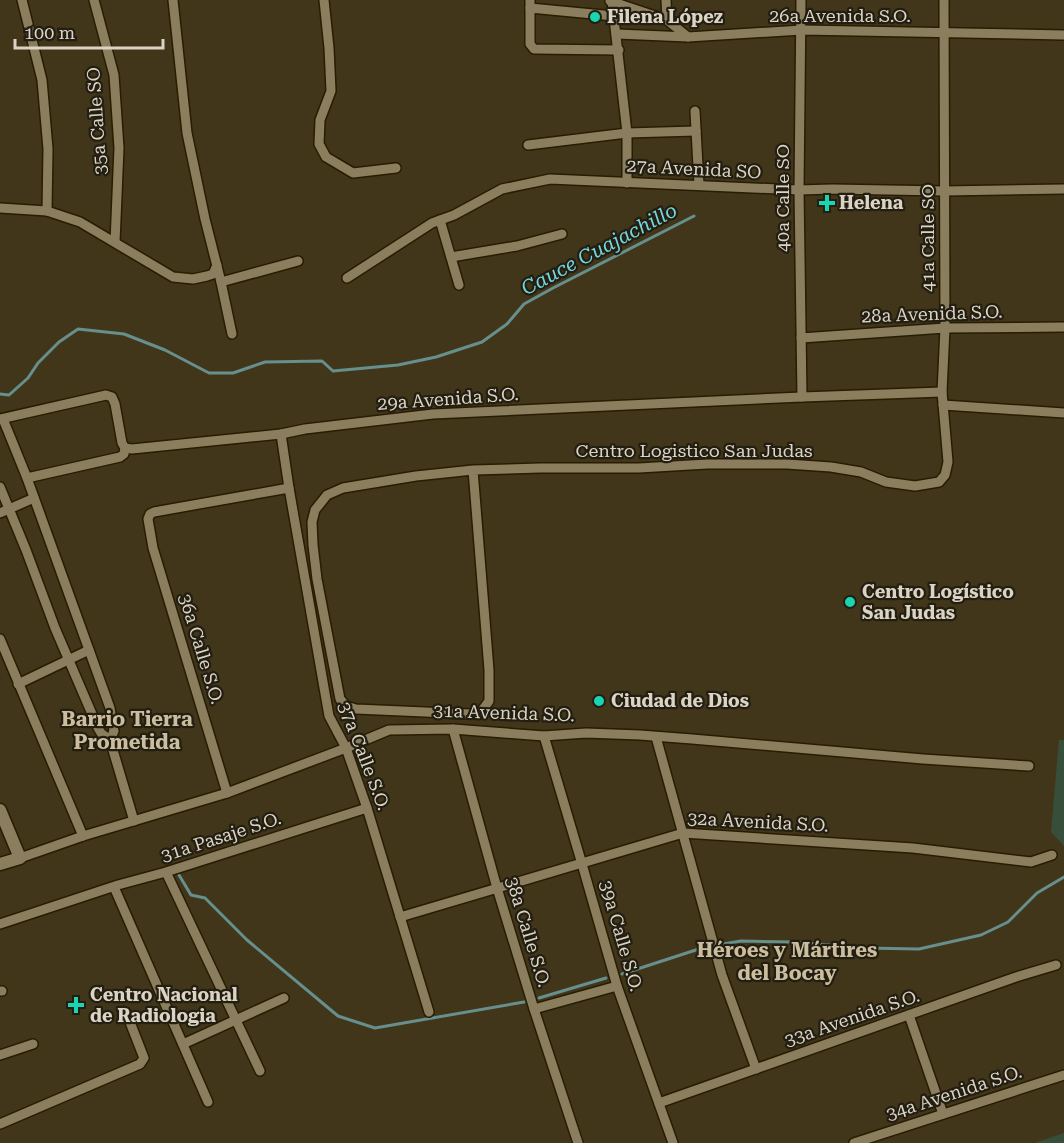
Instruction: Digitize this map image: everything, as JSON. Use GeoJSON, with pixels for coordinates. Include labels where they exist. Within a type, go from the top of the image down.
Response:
{"type":"FeatureCollection","features":[{"type":"Feature","properties":{"kind":"street"},"geometry":{"type":"LineString","coordinates":[[22,0],[42,80],[48,149],[47,211]]}},
{"type":"Feature","properties":{"kind":"street","name":"35a Calle SO"},"geometry":{"type":"LineString","coordinates":[[94,0],[115,85],[119,148],[115,242]]}},
{"type":"Feature","properties":{"kind":"street"},"geometry":{"type":"LineString","coordinates":[[173,0],[187,133],[232,334]]}},
{"type":"Feature","properties":{"kind":"street"},"geometry":{"type":"LineString","coordinates":[[324,0],[331,91],[320,120],[319,144],[326,158],[353,173],[396,168]]}},
{"type":"Feature","properties":{"kind":"street"},"geometry":{"type":"LineString","coordinates":[[666,0],[667,20]]}},
{"type":"Feature","properties":{"kind":"street","name":"40a Calle SO"},"geometry":{"type":"LineString","coordinates":[[801,0],[799,190],[802,397]]}},
{"type":"Feature","properties":{"kind":"street","name":"41a Calle SO"},"geometry":{"type":"LineString","coordinates":[[944,0],[945,328],[942,392],[948,462],[945,475]]}},
{"type":"Feature","properties":{"kind":"street"},"geometry":{"type":"LineString","coordinates":[[610,1],[667,20],[688,37]]}},
{"type":"Feature","properties":{"kind":"street"},"geometry":{"type":"LineString","coordinates":[[610,1],[617,34],[627,133],[627,183]]}},
{"type":"Feature","properties":{"kind":"street"},"geometry":{"type":"LineString","coordinates":[[614,16],[530,4],[530,44],[534,49],[619,50]]}},
{"type":"Feature","properties":{"kind":"street","name":"26a Avenida S.O."},"geometry":{"type":"LineString","coordinates":[[617,34],[688,37],[802,30],[1064,35]]}},
{"type":"Feature","properties":{"kind":"street"},"geometry":{"type":"LineString","coordinates":[[695,111],[699,185]]}},
{"type":"Feature","properties":{"kind":"street"},"geometry":{"type":"LineString","coordinates":[[528,145],[627,133],[696,131]]}},
{"type":"Feature","properties":{"kind":"street","name":"27a Avenida SO"},"geometry":{"type":"LineString","coordinates":[[347,278],[432,223],[454,215],[502,189],[550,179],[799,190],[1064,189]]}},
{"type":"Feature","properties":{"kind":"street"},"geometry":{"type":"LineString","coordinates":[[0,208],[47,211],[80,222],[174,277],[193,279],[207,276],[213,273],[217,264]]}},
{"type":"Feature","properties":{"kind":"street"},"geometry":{"type":"LineString","coordinates":[[440,220],[459,285]]}},
{"type":"Feature","properties":{"kind":"street"},"geometry":{"type":"LineString","coordinates":[[451,256],[517,246],[562,234]]}},
{"type":"Feature","properties":{"kind":"street"},"geometry":{"type":"LineString","coordinates":[[221,282],[298,261]]}},
{"type":"Feature","properties":{"kind":"street","name":"28a Avenida S.O."},"geometry":{"type":"LineString","coordinates":[[801,338],[945,328],[1064,327]]}},
{"type":"Feature","properties":{"kind":"street","name":"29a Avenida S.O."},"geometry":{"type":"LineString","coordinates":[[125,448],[281,434],[305,429],[433,414],[942,392]]}},
{"type":"Feature","properties":{"kind":"street"},"geometry":{"type":"LineString","coordinates":[[27,478],[120,457],[124,454],[125,448],[112,397],[106,395],[2,419],[27,478],[110,708],[114,731],[110,740]]}},
{"type":"Feature","properties":{"kind":"street"},"geometry":{"type":"LineString","coordinates":[[943,405],[1064,413]]}},
{"type":"Feature","properties":{"kind":"street","name":"37a Calle S.O."},"geometry":{"type":"LineString","coordinates":[[281,434],[329,716],[346,748],[367,808],[429,1012]]}},
{"type":"Feature","properties":{"kind":"street","name":"Centro Logistico San Judas"},"geometry":{"type":"LineString","coordinates":[[473,471],[489,670],[489,700],[481,712],[471,714],[356,710],[346,706],[340,699],[317,579],[312,522],[315,510],[327,495],[343,488],[416,476],[473,471],[639,468],[707,464],[787,464],[831,467],[861,472],[886,482],[915,486],[939,482],[945,475]]}},
{"type":"Feature","properties":{"kind":"street"},"geometry":{"type":"LineString","coordinates":[[0,487],[4,511],[98,728],[110,740],[134,821]]}},
{"type":"Feature","properties":{"kind":"street","name":"36a Calle S.O."},"geometry":{"type":"LineString","coordinates":[[227,793],[153,548],[148,519],[154,512],[289,488]]}},
{"type":"Feature","properties":{"kind":"street"},"geometry":{"type":"LineString","coordinates":[[4,511],[34,498]]}},
{"type":"Feature","properties":{"kind":"street"},"geometry":{"type":"LineString","coordinates":[[0,639],[83,836]]}},
{"type":"Feature","properties":{"kind":"street"},"geometry":{"type":"LineString","coordinates":[[18,684],[89,650]]}},
{"type":"Feature","properties":{"kind":"street","name":"31a Avenida S.O."},"geometry":{"type":"LineString","coordinates":[[0,864],[83,836],[227,793],[389,730],[453,729],[544,736],[586,733],[656,736],[1029,766]]}},
{"type":"Feature","properties":{"kind":"street","name":"38a Calle S.O."},"geometry":{"type":"LineString","coordinates":[[453,729],[497,888],[578,1143]]}},
{"type":"Feature","properties":{"kind":"street","name":"39a Calle S.O."},"geometry":{"type":"LineString","coordinates":[[544,736],[617,986],[673,1143]]}},
{"type":"Feature","properties":{"kind":"street"},"geometry":{"type":"LineString","coordinates":[[656,736],[722,975],[756,1069]]}},
{"type":"Feature","properties":{"kind":"street","name":"31a Pasaje S.O."},"geometry":{"type":"LineString","coordinates":[[0,924],[114,886],[166,872],[367,808]]}},
{"type":"Feature","properties":{"kind":"street"},"geometry":{"type":"LineString","coordinates":[[0,810],[20,858]]}},
{"type":"Feature","properties":{"kind":"street","name":"32a Avenida S.O."},"geometry":{"type":"LineString","coordinates":[[400,917],[682,833],[913,848],[1031,862],[1052,855]]}},
{"type":"Feature","properties":{"kind":"street"},"geometry":{"type":"LineString","coordinates":[[166,872],[260,1071]]}},
{"type":"Feature","properties":{"kind":"street"},"geometry":{"type":"LineString","coordinates":[[114,886],[208,1102]]}},
{"type":"Feature","properties":{"kind":"street","name":"33a Avenida S.O."},"geometry":{"type":"LineString","coordinates":[[659,1103],[1056,965]]}},
{"type":"Feature","properties":{"kind":"street"},"geometry":{"type":"LineString","coordinates":[[534,1009],[617,986]]}},
{"type":"Feature","properties":{"kind":"street"},"geometry":{"type":"LineString","coordinates":[[183,1044],[284,998]]}},
{"type":"Feature","properties":{"kind":"street"},"geometry":{"type":"LineString","coordinates":[[909,1015],[943,1114]]}},
{"type":"Feature","properties":{"kind":"street"},"geometry":{"type":"LineString","coordinates":[[0,1124],[140,1064],[144,1058],[128,1017]]}},
{"type":"Feature","properties":{"kind":"street"},"geometry":{"type":"LineString","coordinates":[[0,1055],[33,1044]]}},
{"type":"Feature","properties":{"kind":"street","name":"34a Avenida S.O."},"geometry":{"type":"LineString","coordinates":[[854,1143],[1064,1075]]}},
{"type":"Feature","properties":{"kind":"green space"},"geometry":{"type":"Polygon","coordinates":[[[1059,740],[1064,740],[1064,846],[1051,832],[1059,740]]]}},
{"type":"Feature","properties":{"kind":"green space"},"geometry":{"type":"Polygon","coordinates":[[[1064,1133],[1064,1143],[1035,1143],[1064,1133]]]}},
{"type":"Feature","properties":{"kind":"waterway","name":"Cauce Cuajachillo"},"geometry":{"type":"LineString","coordinates":[[0,394],[9,395],[28,378],[38,363],[59,342],[78,329],[124,334],[165,350],[209,373],[233,373],[265,362],[322,361],[333,371],[398,365],[436,357],[482,342],[507,324],[524,304],[694,216]]}},
{"type":"Feature","properties":{"kind":"waterway"},"geometry":{"type":"LineString","coordinates":[[179,875],[191,895],[205,898],[247,940],[338,1016],[375,1028],[524,1002]]}},
{"type":"Feature","properties":{"kind":"waterway"},"geometry":{"type":"LineString","coordinates":[[622,974],[705,947],[741,941],[919,949],[981,935],[1008,922],[1037,893],[1064,877]]}},
{"type":"Feature","properties":{"kind":"waterway"},"geometry":{"type":"LineString","coordinates":[[539,998],[606,978]]}},
{"type":"Feature","properties":{"kind":"place","name":"Filena López"},"geometry":{"type":"Point","coordinates":[595,17]}},
{"type":"Feature","properties":{"kind":"place","name":"Helena"},"geometry":{"type":"Point","coordinates":[827,203]}},
{"type":"Feature","properties":{"kind":"place","name":"Centro Logístico San Judas"},"geometry":{"type":"Point","coordinates":[850,602]}},
{"type":"Feature","properties":{"kind":"place","name":"Ciudad de Dios"},"geometry":{"type":"Point","coordinates":[599,701]}},
{"type":"Feature","properties":{"kind":"place","name":"Centro Nacional de Radiologia"},"geometry":{"type":"Point","coordinates":[76,1005]}},
{"type":"Feature","properties":{"kind":"district","name":"Barrio Tierra Prometida"},"geometry":{"type":"Point","coordinates":[127,730]}},
{"type":"Feature","properties":{"kind":"district","name":"Héroes y Mártires del Bocay"},"geometry":{"type":"Point","coordinates":[787,962]}}]}
